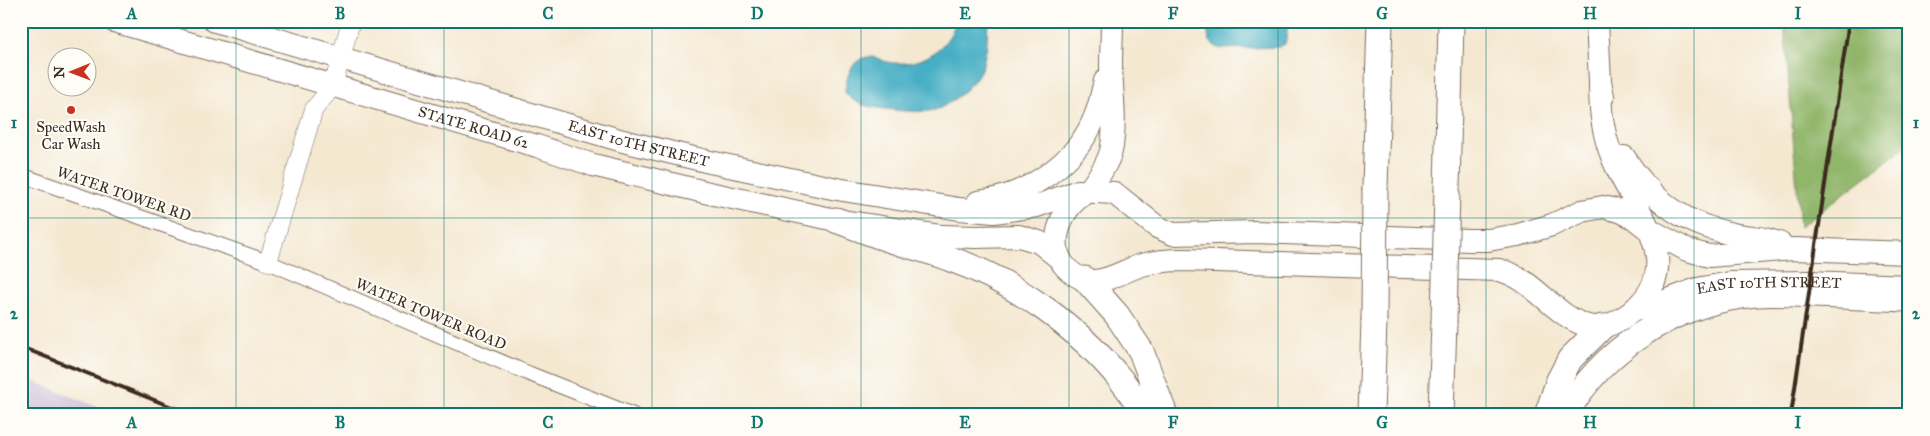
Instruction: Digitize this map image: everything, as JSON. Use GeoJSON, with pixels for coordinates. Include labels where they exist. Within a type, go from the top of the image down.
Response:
{"type":"FeatureCollection","features":[{"type":"Feature","properties":{"kind":"highway"},"geometry":{"type":"LineString","coordinates":[[1441,415],[1451,21]]}},
{"type":"Feature","properties":{"kind":"highway"},"geometry":{"type":"LineString","coordinates":[[1370,415],[1374,321],[1379,24]]}},
{"type":"Feature","properties":{"kind":"highway"},"geometry":{"type":"LineString","coordinates":[[836,220],[892,241],[949,258],[978,270],[1027,297],[1075,333],[1100,355],[1122,381],[1145,415]]}},
{"type":"Feature","properties":{"kind":"highway"},"geometry":{"type":"LineString","coordinates":[[1085,279],[1117,315],[1141,351],[1165,415]]}},
{"type":"Feature","properties":{"kind":"highway"},"geometry":{"type":"LineString","coordinates":[[1565,415],[1584,387],[1609,359],[1623,347],[1657,325],[1700,306],[1742,296],[1768,294],[1909,299]]}},
{"type":"Feature","properties":{"kind":"highway"},"geometry":{"type":"LineString","coordinates":[[1547,415],[1559,380],[1570,359],[1602,327]]}},
{"type":"Feature","properties":{"kind":"main road","name":"STATE ROAD 62"},"geometry":{"type":"LineString","coordinates":[[114,21],[537,146],[593,165],[836,220]]}},
{"type":"Feature","properties":{"kind":"main road","name":"EAST 10TH STREET"},"geometry":{"type":"LineString","coordinates":[[216,21],[623,141],[778,177],[972,211],[1012,210],[1037,206],[1079,193]]}},
{"type":"Feature","properties":{"kind":"main road"},"geometry":{"type":"LineString","coordinates":[[1060,258],[1057,239],[1061,222],[1079,193],[1102,170],[1112,148],[1114,123],[1111,64],[1112,21]]}},
{"type":"Feature","properties":{"kind":"main road"},"geometry":{"type":"LineString","coordinates":[[836,220],[941,236],[1019,236],[1039,242],[1060,258],[1070,271],[1093,281],[1104,279],[1143,264],[1184,260],[1493,270],[1511,274],[1570,318],[1589,326],[1602,327],[1615,323],[1634,310],[1645,299],[1658,269],[1657,250],[1621,177],[1604,134],[1600,115],[1597,21]]}},
{"type":"Feature","properties":{"kind":"main road"},"geometry":{"type":"LineString","coordinates":[[935,206],[986,201],[1007,195],[1032,184],[1050,173],[1079,145],[1087,133],[1096,115],[1111,64]]}},
{"type":"Feature","properties":{"kind":"main road"},"geometry":{"type":"LineString","coordinates":[[1600,81],[1612,132],[1622,154],[1635,175],[1652,194],[1671,209],[1700,224],[1736,234],[1765,237],[1794,249]]}},
{"type":"Feature","properties":{"kind":"main road"},"geometry":{"type":"LineString","coordinates":[[1079,193],[1114,193],[1158,227],[1165,231],[1180,234],[1256,232],[1488,240],[1506,238],[1538,230],[1582,210],[1603,207],[1620,211],[1634,218],[1648,229],[1687,250],[1710,256],[1794,249],[1909,253]]}},
{"type":"Feature","properties":{"kind":"main road","name":"EAST 10TH STREET"},"geometry":{"type":"LineString","coordinates":[[1634,310],[1647,308],[1696,289],[1730,283],[1810,282],[1909,286]]}},
{"type":"Feature","properties":{"kind":"street"},"geometry":{"type":"LineString","coordinates":[[268,262],[314,109],[333,86],[351,21]]}},
{"type":"Feature","properties":{"kind":"street","name":"WATER TOWER RD"},"geometry":{"type":"LineString","coordinates":[[21,175],[216,243]]}},
{"type":"Feature","properties":{"kind":"street","name":"WATER TOWER ROAD"},"geometry":{"type":"LineString","coordinates":[[216,243],[268,262],[530,374],[633,415]]}},
{"type":"Feature","properties":{"kind":"shaded area"},"geometry":{"type":"Polygon","coordinates":[[[21,376],[118,415],[21,415],[21,376]]]}},
{"type":"Feature","properties":{"kind":"green space"},"geometry":{"type":"Polygon","coordinates":[[[1784,21],[1909,21],[1909,144],[1800,227],[1784,21]]]}},
{"type":"Feature","properties":{"kind":"water"},"geometry":{"type":"Polygon","coordinates":[[[956,21],[988,21],[987,47],[982,67],[976,78],[960,95],[941,108],[929,111],[892,110],[858,103],[845,92],[848,75],[857,61],[870,57],[898,63],[920,60],[930,55],[946,41],[956,21]]]}},
{"type":"Feature","properties":{"kind":"water"},"geometry":{"type":"Polygon","coordinates":[[[1208,21],[1287,21],[1285,44],[1279,47],[1221,49],[1210,41],[1208,21]]]}},
{"type":"Feature","properties":{"kind":"railway"},"geometry":{"type":"LineString","coordinates":[[1791,415],[1849,21]]}},
{"type":"Feature","properties":{"kind":"railway"},"geometry":{"type":"LineString","coordinates":[[21,347],[192,415]]}},
{"type":"Feature","properties":{"kind":"place","name":"SpeedWash Car Wash"},"geometry":{"type":"Point","coordinates":[71,110]}}]}
